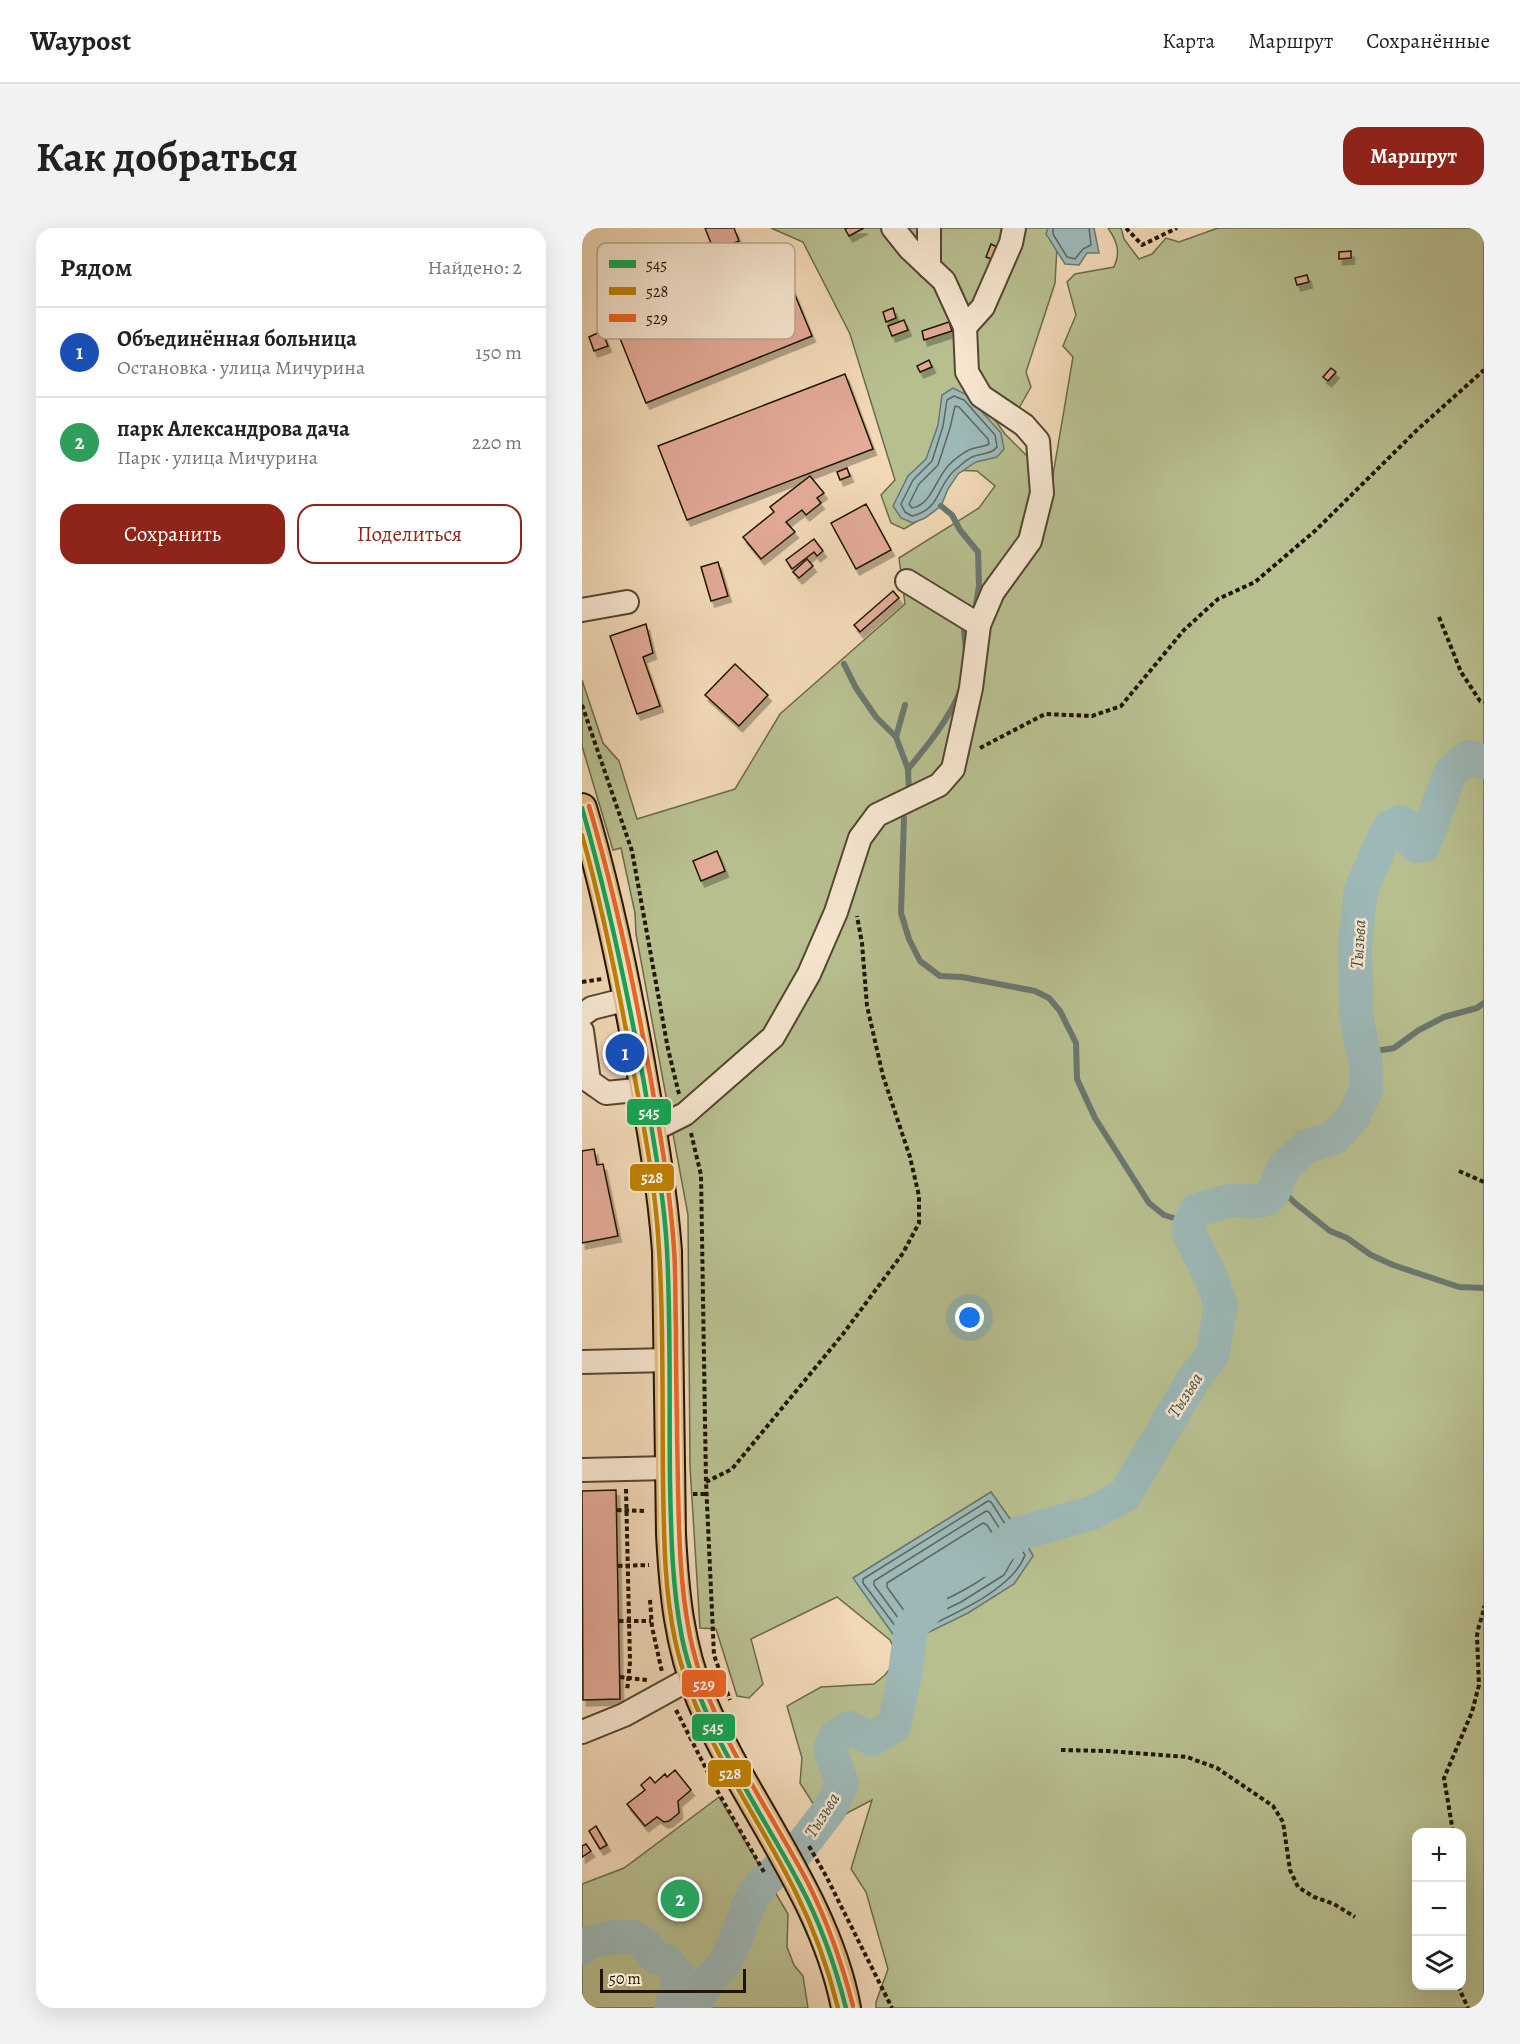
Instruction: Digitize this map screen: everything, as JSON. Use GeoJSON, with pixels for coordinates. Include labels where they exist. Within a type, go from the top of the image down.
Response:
{"type":"FeatureCollection","features":[{"type":"Feature","properties":{"kind":"main road"},"geometry":{"type":"LineString","coordinates":[[582,808],[597,857],[628,999],[660,1174],[667,1251],[674,1579],[681,1635],[729,1785],[832,1918],[834,1960],[846,2008]]}},
{"type":"Feature","properties":{"kind":"lane"},"geometry":{"type":"LineString","coordinates":[[652,1130],[685,1114],[773,1037],[809,974],[836,912],[860,838],[877,815],[939,785],[953,769],[971,688],[979,625],[993,592],[1030,541],[1042,493],[1038,441],[1024,425],[981,396],[967,372],[965,327],[944,281],[909,248],[893,228]]}},
{"type":"Feature","properties":{"kind":"lane"},"geometry":{"type":"LineString","coordinates":[[929,228],[929,267]]}},
{"type":"Feature","properties":{"kind":"lane"},"geometry":{"type":"LineString","coordinates":[[965,327],[983,307],[1011,243],[1014,228]]}},
{"type":"Feature","properties":{"kind":"lane"},"geometry":{"type":"LineString","coordinates":[[907,581],[979,625]]}},
{"type":"Feature","properties":{"kind":"lane"},"geometry":{"type":"LineString","coordinates":[[582,610],[627,602]]}},
{"type":"Feature","properties":{"kind":"lane"},"geometry":{"type":"LineString","coordinates":[[582,1015],[592,1008],[628,999]]}},
{"type":"Feature","properties":{"kind":"lane"},"geometry":{"type":"LineString","coordinates":[[582,1031],[585,1081],[606,1093],[645,1089]]}},
{"type":"Feature","properties":{"kind":"lane"},"geometry":{"type":"LineString","coordinates":[[582,1362],[669,1360]]}},
{"type":"Feature","properties":{"kind":"lane"},"geometry":{"type":"LineString","coordinates":[[582,1470],[670,1468]]}},
{"type":"Feature","properties":{"kind":"lane"},"geometry":{"type":"LineString","coordinates":[[582,1732],[624,1716],[693,1677]]}},
{"type":"Feature","properties":{"kind":"path"},"geometry":{"type":"LineString","coordinates":[[1126,228],[1142,245],[1177,228]]}},
{"type":"Feature","properties":{"kind":"path"},"geometry":{"type":"LineString","coordinates":[[953,769],[984,744],[1045,714],[1092,716],[1121,706],[1184,630],[1218,600],[1255,582],[1316,530],[1418,429],[1484,370]]}},
{"type":"Feature","properties":{"kind":"path"},"geometry":{"type":"LineString","coordinates":[[1439,617],[1461,672],[1480,701],[1484,702]]}},
{"type":"Feature","properties":{"kind":"path"},"geometry":{"type":"LineString","coordinates":[[582,705],[632,851],[668,1049],[697,1151],[701,1175],[706,1482],[714,1655],[732,1708]]}},
{"type":"Feature","properties":{"kind":"path"},"geometry":{"type":"LineString","coordinates":[[706,1482],[732,1469],[843,1334],[903,1253],[919,1223],[919,1196],[910,1157],[883,1076],[867,1006],[862,943],[856,908]]}},
{"type":"Feature","properties":{"kind":"path"},"geometry":{"type":"LineString","coordinates":[[1459,1171],[1484,1182]]}},
{"type":"Feature","properties":{"kind":"path"},"geometry":{"type":"LineString","coordinates":[[624,1716],[630,1662],[626,1480]]}},
{"type":"Feature","properties":{"kind":"path"},"geometry":{"type":"LineString","coordinates":[[617,1510],[646,1511]]}},
{"type":"Feature","properties":{"kind":"path"},"geometry":{"type":"LineString","coordinates":[[618,1566],[649,1565]]}},
{"type":"Feature","properties":{"kind":"path"},"geometry":{"type":"LineString","coordinates":[[1452,1828],[1444,1778],[1472,1712],[1479,1685],[1477,1629],[1484,1616],[1484,1606]]}},
{"type":"Feature","properties":{"kind":"path"},"geometry":{"type":"LineString","coordinates":[[619,1622],[651,1621]]}},
{"type":"Feature","properties":{"kind":"path"},"geometry":{"type":"LineString","coordinates":[[1061,1750],[1108,1750],[1187,1757],[1217,1768],[1273,1806],[1283,1822],[1290,1870],[1298,1887],[1355,1917]]}},
{"type":"Feature","properties":{"kind":"path"},"geometry":{"type":"LineString","coordinates":[[729,1785],[769,1881]]}},
{"type":"Feature","properties":{"kind":"path"},"geometry":{"type":"LineString","coordinates":[[832,1918],[892,2008]]}},
{"type":"Feature","properties":{"kind":"path"},"geometry":{"type":"LineString","coordinates":[[1460,1990],[1468,2008]]}},
{"type":"Feature","properties":{"kind":"green space"},"geometry":{"type":"Polygon","coordinates":[[[771,228],[1058,228],[1055,283],[1026,372],[1031,387],[1019,408],[965,378],[1005,434],[1052,481],[1073,357],[1063,346],[1076,315],[1067,282],[1075,274],[1114,267],[1117,247],[1108,228],[1121,228],[1124,239],[1139,259],[1152,254],[1166,238],[1179,242],[1218,228],[1484,228],[1484,2008],[876,2008],[888,1969],[866,1892],[851,1869],[872,1800],[849,1812],[828,1827],[800,1783],[802,1758],[787,1706],[821,1687],[874,1684],[885,1675],[898,1658],[890,1640],[837,1597],[751,1639],[763,1684],[749,1698],[737,1696],[716,1629],[700,1628],[690,1467],[688,1215],[636,934],[635,913],[621,848],[613,850],[582,746],[582,680],[603,743],[619,761],[637,819],[735,789],[780,714],[905,604],[899,558],[979,508],[995,486],[977,471],[952,470],[933,512],[904,529],[891,523],[881,495],[895,480],[850,334],[803,242],[771,228]],[[991,1492],[853,1578],[1033,1556],[991,1492]]]}},
{"type":"Feature","properties":{"kind":"green space"},"geometry":{"type":"Polygon","coordinates":[[[719,1797],[788,1914],[787,1947],[794,1965],[803,1976],[808,2008],[582,2008],[582,1884],[624,1868],[719,1797]]]}},
{"type":"Feature","properties":{"kind":"water"},"geometry":{"type":"Polygon","coordinates":[[[1048,228],[1094,228],[1099,253],[1087,253],[1079,265],[1065,264],[1046,234],[1048,228]]]}},
{"type":"Feature","properties":{"kind":"water"},"geometry":{"type":"Polygon","coordinates":[[[953,388],[967,395],[1001,433],[1004,449],[997,457],[976,462],[958,474],[941,506],[925,518],[913,523],[901,518],[893,506],[908,476],[926,459],[938,425],[942,395],[953,388]]]}},
{"type":"Feature","properties":{"kind":"water"},"geometry":{"type":"Polygon","coordinates":[[[991,1492],[1033,1556],[1014,1584],[968,1613],[909,1642],[895,1637],[853,1578],[991,1492]]]}},
{"type":"Feature","properties":{"kind":"building"},"geometry":{"type":"Polygon","coordinates":[[[705,228],[734,228],[739,241],[734,243],[711,243],[705,228]]]}},
{"type":"Feature","properties":{"kind":"building"},"geometry":{"type":"Polygon","coordinates":[[[864,228],[849,236],[845,229],[864,228]]]}},
{"type":"Feature","properties":{"kind":"building"},"geometry":{"type":"Polygon","coordinates":[[[991,244],[999,248],[994,260],[986,257],[991,244]]]}},
{"type":"Feature","properties":{"kind":"building"},"geometry":{"type":"Polygon","coordinates":[[[1351,251],[1351,258],[1339,259],[1339,252],[1351,251]]]}},
{"type":"Feature","properties":{"kind":"building"},"geometry":{"type":"Polygon","coordinates":[[[1307,275],[1309,282],[1297,285],[1295,278],[1307,275]]]}},
{"type":"Feature","properties":{"kind":"building"},"geometry":{"type":"Polygon","coordinates":[[[795,295],[812,336],[646,403],[620,339],[795,339],[795,295]]]}},
{"type":"Feature","properties":{"kind":"building"},"geometry":{"type":"Polygon","coordinates":[[[893,308],[896,318],[886,322],[883,312],[893,308]]]}},
{"type":"Feature","properties":{"kind":"building"},"geometry":{"type":"Polygon","coordinates":[[[904,320],[908,330],[892,336],[888,326],[904,320]]]}},
{"type":"Feature","properties":{"kind":"building"},"geometry":{"type":"Polygon","coordinates":[[[949,322],[952,331],[924,340],[922,331],[949,322]]]}},
{"type":"Feature","properties":{"kind":"building"},"geometry":{"type":"Polygon","coordinates":[[[597,333],[597,339],[605,339],[608,346],[594,351],[589,337],[597,333]]]}},
{"type":"Feature","properties":{"kind":"building"},"geometry":{"type":"Polygon","coordinates":[[[929,360],[932,367],[920,372],[917,366],[929,360]]]}},
{"type":"Feature","properties":{"kind":"building"},"geometry":{"type":"Polygon","coordinates":[[[1331,368],[1336,372],[1328,381],[1323,377],[1331,368]]]}},
{"type":"Feature","properties":{"kind":"building"},"geometry":{"type":"Polygon","coordinates":[[[845,374],[873,449],[687,520],[658,446],[845,374]]]}},
{"type":"Feature","properties":{"kind":"building"},"geometry":{"type":"Polygon","coordinates":[[[847,468],[850,476],[840,480],[837,472],[847,468]]]}},
{"type":"Feature","properties":{"kind":"building"},"geometry":{"type":"Polygon","coordinates":[[[810,476],[824,493],[817,498],[821,503],[806,515],[802,510],[786,522],[795,532],[761,559],[743,537],[774,512],[770,507],[810,476]]]}},
{"type":"Feature","properties":{"kind":"building"},"geometry":{"type":"Polygon","coordinates":[[[866,504],[891,550],[856,569],[831,523],[866,504]]]}},
{"type":"Feature","properties":{"kind":"building"},"geometry":{"type":"Polygon","coordinates":[[[814,539],[823,551],[817,556],[814,552],[792,569],[786,560],[814,539]]]}},
{"type":"Feature","properties":{"kind":"building"},"geometry":{"type":"Polygon","coordinates":[[[807,559],[813,566],[799,578],[793,572],[807,559]]]}},
{"type":"Feature","properties":{"kind":"building"},"geometry":{"type":"Polygon","coordinates":[[[718,562],[728,596],[711,601],[701,567],[718,562]]]}},
{"type":"Feature","properties":{"kind":"building"},"geometry":{"type":"Polygon","coordinates":[[[893,591],[899,598],[860,632],[854,625],[893,591]]]}},
{"type":"Feature","properties":{"kind":"building"},"geometry":{"type":"Polygon","coordinates":[[[646,624],[653,653],[643,657],[660,706],[637,714],[610,636],[646,624]]]}},
{"type":"Feature","properties":{"kind":"building"},"geometry":{"type":"Polygon","coordinates":[[[735,664],[768,695],[739,726],[705,695],[735,664]]]}},
{"type":"Feature","properties":{"kind":"building"},"geometry":{"type":"Polygon","coordinates":[[[717,851],[725,871],[701,881],[693,861],[717,851]]]}},
{"type":"Feature","properties":{"kind":"building"},"geometry":{"type":"Polygon","coordinates":[[[594,1149],[597,1165],[603,1164],[618,1236],[582,1243],[582,1151],[594,1149]]]}},
{"type":"Feature","properties":{"kind":"building"},"geometry":{"type":"Polygon","coordinates":[[[616,1490],[620,1699],[583,1700],[582,1491],[616,1490]]]}},
{"type":"Feature","properties":{"kind":"building"},"geometry":{"type":"Polygon","coordinates":[[[675,1770],[691,1790],[678,1801],[679,1813],[664,1822],[657,1817],[645,1826],[627,1804],[645,1790],[641,1785],[650,1777],[655,1783],[665,1774],[667,1777],[675,1770]]]}},
{"type":"Feature","properties":{"kind":"building"},"geometry":{"type":"Polygon","coordinates":[[[596,1826],[607,1845],[600,1849],[589,1831],[596,1826]]]}},
{"type":"Feature","properties":{"kind":"building"},"geometry":{"type":"Polygon","coordinates":[[[586,1844],[591,1851],[582,1857],[582,1846],[586,1844]]]}},
{"type":"Feature","properties":{"kind":"waterway"},"geometry":{"type":"LineString","coordinates":[[941,506],[952,515],[960,530],[978,552],[979,586],[976,604]]}},
{"type":"Feature","properties":{"kind":"waterway"},"geometry":{"type":"LineString","coordinates":[[964,631],[966,650]]}},
{"type":"Feature","properties":{"kind":"waterway"},"geometry":{"type":"LineString","coordinates":[[844,664],[856,688],[876,717],[896,737],[908,769],[909,791]]}},
{"type":"Feature","properties":{"kind":"waterway"},"geometry":{"type":"LineString","coordinates":[[908,769],[938,731],[961,690]]}},
{"type":"Feature","properties":{"kind":"waterway"},"geometry":{"type":"LineString","coordinates":[[896,737],[905,705]]}},
{"type":"Feature","properties":{"kind":"waterway","name":"Тызьва"},"geometry":{"type":"LineString","coordinates":[[983,1560],[1020,1533],[1092,1513],[1125,1495],[1194,1378],[1212,1356],[1221,1306],[1212,1280],[1189,1233],[1190,1223],[1197,1210],[1228,1201],[1267,1199],[1274,1191],[1284,1167],[1307,1146],[1334,1138],[1353,1117],[1366,1090],[1366,1066],[1356,1014],[1355,943],[1361,890],[1391,826],[1401,822],[1406,825],[1412,842],[1417,846],[1424,845],[1450,773],[1468,757],[1484,762]]}},
{"type":"Feature","properties":{"kind":"waterway"},"geometry":{"type":"LineString","coordinates":[[904,818],[901,913],[909,939],[920,961],[940,976],[962,977],[1035,991],[1049,998],[1060,1011],[1076,1043],[1077,1079],[1095,1118],[1149,1203],[1164,1215],[1190,1223]]}},
{"type":"Feature","properties":{"kind":"waterway"},"geometry":{"type":"LineString","coordinates":[[1364,1053],[1394,1048],[1419,1030],[1444,1017],[1477,1008],[1484,1003]]}},
{"type":"Feature","properties":{"kind":"waterway"},"geometry":{"type":"LineString","coordinates":[[1279,1179],[1285,1193],[1295,1203],[1330,1231],[1347,1238],[1371,1255],[1393,1265],[1459,1287],[1484,1288]]}},
{"type":"Feature","properties":{"kind":"waterway","name":"Тызьва"},"geometry":{"type":"LineString","coordinates":[[689,2008],[694,2005],[710,1979],[723,1966],[748,1906],[760,1885],[796,1853],[830,1809],[842,1784],[830,1748],[835,1737],[849,1728],[872,1739],[894,1726],[905,1674],[911,1627],[931,1604]]}},
{"type":"Feature","properties":{"kind":"waterway","name":"Тызьва"},"geometry":{"type":"LineString","coordinates":[[582,1948],[587,1943],[614,1937],[633,1937],[645,1944],[654,1956],[668,1962],[678,1975],[677,1989],[671,2008]]}},
{"type":"Feature","properties":{"kind":"transit line","name":"529"},"geometry":{"type":"LineString","coordinates":[[589,806],[631,973],[670,1205],[675,1268],[680,1542],[682,1580],[690,1636],[710,1701],[724,1733],[792,1853],[822,1913],[853,2006]]}},
{"type":"Feature","properties":{"kind":"transit line","name":"545"},"geometry":{"type":"LineString","coordinates":[[582,808],[609,910],[624,979],[658,1166],[667,1250],[670,1482],[674,1580],[682,1638],[691,1671],[717,1735],[784,1855],[821,1930],[846,2008]]}},
{"type":"Feature","properties":{"kind":"transit line","name":"528"},"geometry":{"type":"LineString","coordinates":[[582,835],[617,984],[646,1140],[655,1206],[662,1308],[664,1542],[675,1640],[684,1674],[711,1739],[780,1862],[809,1921],[838,2008]]}},
{"type":"Feature","properties":{"kind":"place","name":"Объединённая больница"},"geometry":{"type":"Point","coordinates":[625,1053]}},
{"type":"Feature","properties":{"kind":"place","name":"парк Александрова дача"},"geometry":{"type":"Point","coordinates":[680,1899]}}]}
